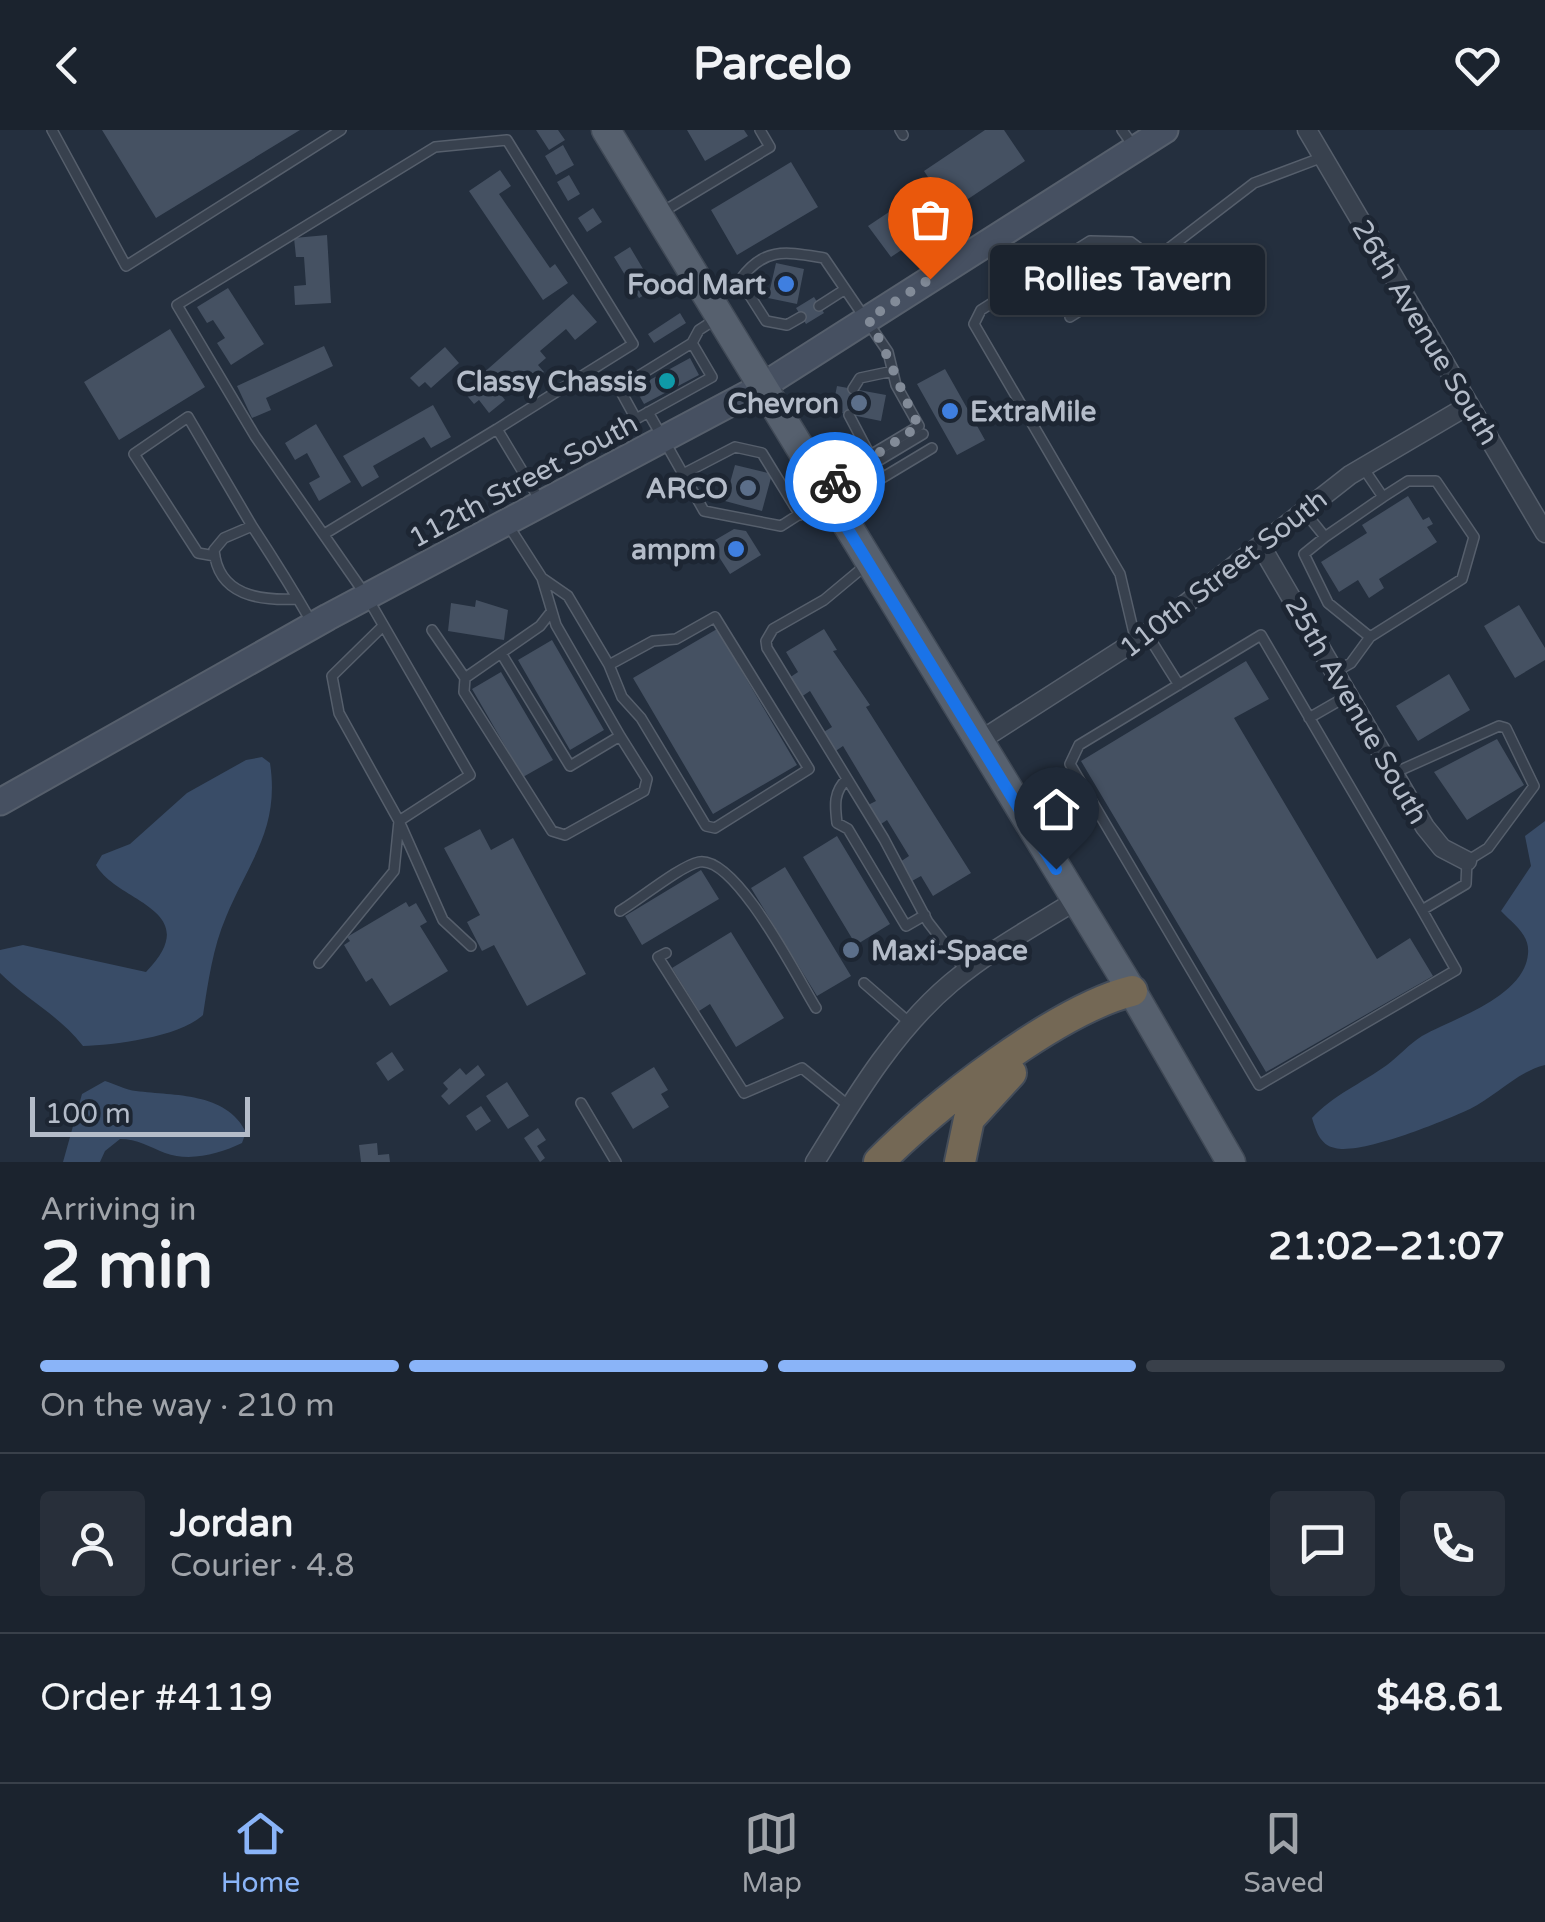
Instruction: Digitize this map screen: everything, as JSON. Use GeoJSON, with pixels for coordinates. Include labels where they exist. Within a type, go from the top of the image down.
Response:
{"type":"FeatureCollection","features":[{"type":"Feature","properties":{"kind":"highway"},"geometry":{"type":"LineString","coordinates":[[879,1162],[925,1119],[986,1072],[1102,998],[1132,991]]}},
{"type":"Feature","properties":{"kind":"highway"},"geometry":{"type":"LineString","coordinates":[[960,1162],[964,1129],[982,1100],[1014,1071],[1106,1019],[1132,991]]}},
{"type":"Feature","properties":{"kind":"main road"},"geometry":{"type":"LineString","coordinates":[[606,130],[1132,991],[1231,1162]]}},
{"type":"Feature","properties":{"kind":"main road","name":"112th Street South"},"geometry":{"type":"LineString","coordinates":[[0,802],[314,625],[761,387],[868,319],[1129,140],[1166,130]]}},
{"type":"Feature","properties":{"kind":"street","name":"26th Avenue South"},"geometry":{"type":"LineString","coordinates":[[1307,130],[1545,533]]}},
{"type":"Feature","properties":{"kind":"street","name":"110th Street South"},"geometry":{"type":"LineString","coordinates":[[978,742],[1142,638],[1362,467],[1469,405]]}},
{"type":"Feature","properties":{"kind":"street","name":"25th Avenue South"},"geometry":{"type":"LineString","coordinates":[[1261,546],[1436,842],[1467,861]]}},
{"type":"Feature","properties":{"kind":"street"},"geometry":{"type":"LineString","coordinates":[[815,1162],[850,1106],[911,1024],[966,971],[1075,901]]}},
{"type":"Feature","properties":{"kind":"lane"},"geometry":{"type":"LineString","coordinates":[[52,130],[126,266],[341,130]]}},
{"type":"Feature","properties":{"kind":"lane"},"geometry":{"type":"LineString","coordinates":[[657,215],[770,147],[760,130]]}},
{"type":"Feature","properties":{"kind":"lane"},"geometry":{"type":"LineString","coordinates":[[319,963],[394,871],[400,821],[470,775],[366,597],[255,436],[177,305],[436,146],[506,140],[634,344],[326,534]]}},
{"type":"Feature","properties":{"kind":"lane"},"geometry":{"type":"LineString","coordinates":[[1070,318],[1155,260],[1254,184],[1322,157]]}},
{"type":"Feature","properties":{"kind":"lane"},"geometry":{"type":"LineString","coordinates":[[1155,260],[1130,242],[1090,242],[981,310],[974,324],[1120,574],[1142,638],[1179,685]]}},
{"type":"Feature","properties":{"kind":"lane"},"geometry":{"type":"LineString","coordinates":[[648,412],[704,511],[781,526],[919,426],[892,371],[888,352],[824,258],[776,250],[751,264],[714,308],[692,343],[619,388],[636,418],[712,377],[692,343]]}},
{"type":"Feature","properties":{"kind":"lane"},"geometry":{"type":"LineString","coordinates":[[740,280],[766,320],[787,325],[801,316]]}},
{"type":"Feature","properties":{"kind":"lane"},"geometry":{"type":"LineString","coordinates":[[819,306],[844,290]]}},
{"type":"Feature","properties":{"kind":"lane"},"geometry":{"type":"LineString","coordinates":[[853,389],[860,378],[892,371]]}},
{"type":"Feature","properties":{"kind":"lane"},"geometry":{"type":"LineString","coordinates":[[849,414],[882,478],[932,448]]}},
{"type":"Feature","properties":{"kind":"lane"},"geometry":{"type":"LineString","coordinates":[[215,556],[198,553],[134,454],[188,417],[314,625]]}},
{"type":"Feature","properties":{"kind":"lane"},"geometry":{"type":"LineString","coordinates":[[497,429],[542,504]]}},
{"type":"Feature","properties":{"kind":"lane"},"geometry":{"type":"LineString","coordinates":[[871,460],[924,434]]}},
{"type":"Feature","properties":{"kind":"lane"},"geometry":{"type":"LineString","coordinates":[[683,474],[735,446],[762,453],[800,514]]}},
{"type":"Feature","properties":{"kind":"lane"},"geometry":{"type":"LineString","coordinates":[[1362,467],[1382,497]]}},
{"type":"Feature","properties":{"kind":"lane"},"geometry":{"type":"LineString","coordinates":[[1335,672],[1351,663],[1370,637],[1462,579],[1474,537],[1436,482],[1408,481],[1304,554],[1328,603],[1370,637]]}},
{"type":"Feature","properties":{"kind":"lane"},"geometry":{"type":"LineString","coordinates":[[1304,511],[1325,537]]}},
{"type":"Feature","properties":{"kind":"lane"},"geometry":{"type":"LineString","coordinates":[[432,630],[465,678],[464,692],[552,831],[564,835],[644,791],[647,780],[551,612],[542,578],[507,523]]}},
{"type":"Feature","properties":{"kind":"lane"},"geometry":{"type":"LineString","coordinates":[[252,526],[224,538],[215,556],[224,579],[243,594],[266,600],[298,598]]}},
{"type":"Feature","properties":{"kind":"lane"},"geometry":{"type":"LineString","coordinates":[[868,563],[824,600],[773,629],[766,641],[925,915],[966,971]]}},
{"type":"Feature","properties":{"kind":"lane"},"geometry":{"type":"LineString","coordinates":[[542,578],[568,596],[609,664],[622,697],[642,718],[706,826],[715,828],[809,769],[715,617],[676,639],[653,640],[609,664]]}},
{"type":"Feature","properties":{"kind":"lane"},"geometry":{"type":"LineString","coordinates":[[465,678],[540,626],[551,612]]}},
{"type":"Feature","properties":{"kind":"lane"},"geometry":{"type":"LineString","coordinates":[[383,626],[332,676],[340,712],[400,821],[443,920],[471,946]]}},
{"type":"Feature","properties":{"kind":"lane"},"geometry":{"type":"LineString","coordinates":[[1261,635],[1310,718],[1456,970],[1259,1085],[1070,764],[1079,745],[1261,635]]}},
{"type":"Feature","properties":{"kind":"lane"},"geometry":{"type":"LineString","coordinates":[[501,653],[570,766],[620,736]]}},
{"type":"Feature","properties":{"kind":"lane"},"geometry":{"type":"LineString","coordinates":[[1310,718],[1348,695]]}},
{"type":"Feature","properties":{"kind":"lane"},"geometry":{"type":"LineString","coordinates":[[1394,773],[1492,728],[1506,728],[1534,786],[1488,848],[1467,861],[1466,884],[1422,910]]}},
{"type":"Feature","properties":{"kind":"lane"},"geometry":{"type":"LineString","coordinates":[[847,779],[839,787],[834,804],[837,823],[848,830],[906,926],[925,915]]}},
{"type":"Feature","properties":{"kind":"lane"},"geometry":{"type":"LineString","coordinates":[[620,911],[698,862],[718,864],[738,882],[816,1008]]}},
{"type":"Feature","properties":{"kind":"lane"},"geometry":{"type":"LineString","coordinates":[[666,952],[658,957],[744,1093],[802,1068],[850,1106]]}},
{"type":"Feature","properties":{"kind":"lane"},"geometry":{"type":"LineString","coordinates":[[864,983],[911,1024]]}},
{"type":"Feature","properties":{"kind":"lane"},"geometry":{"type":"LineString","coordinates":[[582,1103],[616,1162]]}},
{"type":"Feature","properties":{"kind":"water"},"geometry":{"type":"Polygon","coordinates":[[[262,757],[270,763],[272,786],[267,826],[221,928],[203,1015],[163,1034],[83,1046],[64,1025],[0,973],[0,950],[23,945],[146,972],[162,951],[167,934],[163,920],[107,878],[96,865],[102,855],[130,844],[187,793],[246,760],[262,757]]]}},
{"type":"Feature","properties":{"kind":"water"},"geometry":{"type":"Polygon","coordinates":[[[1545,821],[1545,1065],[1525,1073],[1470,1109],[1423,1128],[1364,1147],[1347,1149],[1326,1144],[1312,1118],[1320,1110],[1422,1036],[1501,994],[1524,969],[1526,941],[1501,911],[1531,866],[1525,836],[1545,821]]]}},
{"type":"Feature","properties":{"kind":"water"},"geometry":{"type":"Polygon","coordinates":[[[105,1081],[132,1090],[213,1103],[237,1119],[246,1132],[242,1143],[214,1153],[184,1157],[120,1139],[105,1151],[100,1162],[63,1162],[82,1094],[105,1081]]]}},
{"type":"Feature","properties":{"kind":"building"},"geometry":{"type":"Polygon","coordinates":[[[102,130],[300,130],[156,218],[102,130]]]}},
{"type":"Feature","properties":{"kind":"building"},"geometry":{"type":"Polygon","coordinates":[[[536,130],[558,130],[565,140],[549,150],[536,130]]]}},
{"type":"Feature","properties":{"kind":"building"},"geometry":{"type":"Polygon","coordinates":[[[687,130],[744,130],[748,136],[705,161],[687,130]]]}},
{"type":"Feature","properties":{"kind":"building"},"geometry":{"type":"Polygon","coordinates":[[[985,130],[1004,130],[1025,161],[950,211],[924,171],[985,130]]]}},
{"type":"Feature","properties":{"kind":"building"},"geometry":{"type":"Polygon","coordinates":[[[563,145],[574,165],[556,175],[545,156],[563,145]]]}},
{"type":"Feature","properties":{"kind":"building"},"geometry":{"type":"Polygon","coordinates":[[[791,162],[818,207],[737,255],[711,210],[791,162]]]}},
{"type":"Feature","properties":{"kind":"building"},"geometry":{"type":"Polygon","coordinates":[[[500,170],[511,186],[499,194],[550,268],[555,264],[568,283],[543,300],[469,191],[500,170]]]}},
{"type":"Feature","properties":{"kind":"building"},"geometry":{"type":"Polygon","coordinates":[[[569,175],[580,194],[568,201],[557,182],[569,175]]]}},
{"type":"Feature","properties":{"kind":"building"},"geometry":{"type":"Polygon","coordinates":[[[593,208],[602,222],[587,232],[578,218],[593,208]]]}},
{"type":"Feature","properties":{"kind":"building"},"geometry":{"type":"Polygon","coordinates":[[[892,210],[910,238],[906,240],[909,245],[891,257],[868,226],[892,210]]]}},
{"type":"Feature","properties":{"kind":"building"},"geometry":{"type":"Polygon","coordinates":[[[327,235],[331,303],[295,305],[294,286],[306,285],[304,257],[296,257],[294,238],[327,235]]]}},
{"type":"Feature","properties":{"kind":"building"},"geometry":{"type":"Polygon","coordinates":[[[630,247],[655,289],[639,298],[614,257],[630,247]]]}},
{"type":"Feature","properties":{"kind":"building"},"geometry":{"type":"Polygon","coordinates":[[[1173,261],[1184,279],[1135,309],[1128,297],[1134,294],[1130,288],[1173,261]]]}},
{"type":"Feature","properties":{"kind":"building","name":"Food Mart"},"geometry":{"type":"Polygon","coordinates":[[[776,263],[804,269],[797,304],[768,298],[776,263]]]}},
{"type":"Feature","properties":{"kind":"building"},"geometry":{"type":"Polygon","coordinates":[[[228,288],[264,344],[231,365],[217,343],[225,338],[213,320],[207,323],[197,307],[228,288]]]}},
{"type":"Feature","properties":{"kind":"building"},"geometry":{"type":"Polygon","coordinates":[[[573,294],[597,322],[575,340],[566,329],[540,351],[546,358],[538,365],[544,372],[528,385],[519,374],[498,391],[505,400],[489,413],[479,400],[474,404],[464,392],[472,383],[573,294]]]}},
{"type":"Feature","properties":{"kind":"building"},"geometry":{"type":"Polygon","coordinates":[[[814,297],[824,313],[806,324],[796,308],[814,297]]]}},
{"type":"Feature","properties":{"kind":"building"},"geometry":{"type":"Polygon","coordinates":[[[680,313],[686,323],[654,343],[648,334],[680,313]]]}},
{"type":"Feature","properties":{"kind":"building"},"geometry":{"type":"Polygon","coordinates":[[[170,329],[205,387],[119,440],[84,382],[170,329]]]}},
{"type":"Feature","properties":{"kind":"building"},"geometry":{"type":"Polygon","coordinates":[[[324,346],[333,366],[266,398],[271,410],[252,418],[237,386],[324,346]]]}},
{"type":"Feature","properties":{"kind":"building"},"geometry":{"type":"Polygon","coordinates":[[[445,347],[459,363],[431,388],[425,382],[419,387],[410,378],[445,347]]]}},
{"type":"Feature","properties":{"kind":"building","name":"Classy Chassis"},"geometry":{"type":"Polygon","coordinates":[[[690,358],[699,375],[644,404],[635,388],[690,358]]]}},
{"type":"Feature","properties":{"kind":"building"},"geometry":{"type":"Polygon","coordinates":[[[945,369],[985,440],[957,455],[917,384],[945,369]]]}},
{"type":"Feature","properties":{"kind":"building","name":"Chevron"},"geometry":{"type":"Polygon","coordinates":[[[837,386],[886,395],[881,421],[832,411],[837,386]]]}},
{"type":"Feature","properties":{"kind":"building"},"geometry":{"type":"Polygon","coordinates":[[[433,405],[451,437],[431,448],[424,437],[373,466],[379,477],[362,487],[343,456],[433,405]]]}},
{"type":"Feature","properties":{"kind":"building"},"geometry":{"type":"Polygon","coordinates":[[[316,424],[351,482],[319,501],[309,483],[320,477],[307,453],[295,460],[285,443],[316,424]]]}},
{"type":"Feature","properties":{"kind":"building","name":"ARCO"},"geometry":{"type":"Polygon","coordinates":[[[735,465],[772,474],[762,511],[725,501],[735,465]]]}},
{"type":"Feature","properties":{"kind":"building"},"geometry":{"type":"Polygon","coordinates":[[[1408,496],[1423,520],[1429,517],[1433,524],[1427,527],[1437,542],[1379,579],[1384,588],[1369,598],[1358,580],[1339,592],[1321,562],[1367,533],[1362,525],[1408,496]]]}},
{"type":"Feature","properties":{"kind":"building","name":"ampm"},"geometry":{"type":"Polygon","coordinates":[[[734,529],[746,531],[761,555],[730,574],[710,543],[734,529]]]}},
{"type":"Feature","properties":{"kind":"building"},"geometry":{"type":"Polygon","coordinates":[[[476,600],[508,610],[504,640],[448,631],[451,603],[475,607],[476,600]]]}},
{"type":"Feature","properties":{"kind":"building"},"geometry":{"type":"Polygon","coordinates":[[[1519,605],[1545,648],[1545,660],[1515,678],[1484,626],[1519,605]]]}},
{"type":"Feature","properties":{"kind":"building"},"geometry":{"type":"Polygon","coordinates":[[[717,629],[797,765],[713,814],[633,678],[717,629]]]}},
{"type":"Feature","properties":{"kind":"building"},"geometry":{"type":"Polygon","coordinates":[[[824,629],[837,650],[833,651],[870,705],[866,707],[971,873],[933,896],[921,876],[912,881],[900,862],[909,856],[887,820],[878,826],[866,806],[876,801],[843,746],[834,752],[822,733],[832,727],[810,691],[801,697],[789,678],[798,672],[786,652],[824,629]]]}},
{"type":"Feature","properties":{"kind":"building"},"geometry":{"type":"Polygon","coordinates":[[[552,640],[604,730],[570,750],[518,660],[552,640]]]}},
{"type":"Feature","properties":{"kind":"building"},"geometry":{"type":"Polygon","coordinates":[[[1246,661],[1269,699],[1234,718],[1377,959],[1410,938],[1433,976],[1266,1072],[1081,761],[1246,661]]]}},
{"type":"Feature","properties":{"kind":"building"},"geometry":{"type":"Polygon","coordinates":[[[501,672],[553,760],[523,777],[472,689],[501,672]]]}},
{"type":"Feature","properties":{"kind":"building"},"geometry":{"type":"Polygon","coordinates":[[[1449,674],[1470,710],[1418,741],[1396,706],[1449,674]]]}},
{"type":"Feature","properties":{"kind":"building"},"geometry":{"type":"Polygon","coordinates":[[[1497,739],[1524,785],[1467,820],[1434,772],[1497,739]]]}},
{"type":"Feature","properties":{"kind":"building"},"geometry":{"type":"Polygon","coordinates":[[[480,829],[491,850],[513,838],[586,974],[527,1006],[494,945],[482,951],[467,922],[480,915],[444,848],[480,829]]]}},
{"type":"Feature","properties":{"kind":"building"},"geometry":{"type":"Polygon","coordinates":[[[837,836],[890,924],[856,945],[803,857],[837,836]]]}},
{"type":"Feature","properties":{"kind":"building"},"geometry":{"type":"Polygon","coordinates":[[[785,867],[851,976],[817,996],[751,888],[785,867]]]}},
{"type":"Feature","properties":{"kind":"building"},"geometry":{"type":"Polygon","coordinates":[[[701,870],[719,899],[642,945],[625,916],[701,870]]]}},
{"type":"Feature","properties":{"kind":"building"},"geometry":{"type":"Polygon","coordinates":[[[406,902],[409,907],[416,903],[427,922],[420,926],[448,971],[390,1006],[372,978],[366,982],[344,945],[350,941],[347,937],[406,902]]]}},
{"type":"Feature","properties":{"kind":"building"},"geometry":{"type":"Polygon","coordinates":[[[731,932],[784,1018],[736,1047],[710,1004],[699,1011],[672,968],[731,932]]]}},
{"type":"Feature","properties":{"kind":"building"},"geometry":{"type":"Polygon","coordinates":[[[392,1052],[404,1070],[388,1081],[376,1063],[392,1052]]]}},
{"type":"Feature","properties":{"kind":"building"},"geometry":{"type":"Polygon","coordinates":[[[478,1065],[485,1075],[449,1105],[441,1096],[448,1089],[443,1083],[460,1068],[466,1075],[478,1065]]]}},
{"type":"Feature","properties":{"kind":"building"},"geometry":{"type":"Polygon","coordinates":[[[654,1067],[668,1090],[661,1094],[669,1107],[633,1129],[611,1093],[654,1067]]]}},
{"type":"Feature","properties":{"kind":"building"},"geometry":{"type":"Polygon","coordinates":[[[507,1082],[529,1116],[508,1129],[486,1096],[507,1082]]]}},
{"type":"Feature","properties":{"kind":"building"},"geometry":{"type":"Polygon","coordinates":[[[481,1106],[491,1121],[476,1131],[466,1116],[481,1106]]]}},
{"type":"Feature","properties":{"kind":"building"},"geometry":{"type":"Polygon","coordinates":[[[538,1128],[546,1140],[537,1146],[545,1158],[540,1162],[524,1138],[538,1128]]]}},
{"type":"Feature","properties":{"kind":"building"},"geometry":{"type":"Polygon","coordinates":[[[377,1143],[378,1155],[389,1154],[390,1162],[361,1162],[359,1145],[377,1143]]]}},
{"type":"Feature","properties":{"kind":"way so far"},"geometry":{"type":"LineString","coordinates":[[835,482],[847,469],[919,426],[896,385],[888,352],[868,319],[930,279]]}},
{"type":"Feature","properties":{"kind":"place","name":"Rollies Tavern"},"geometry":{"type":"Point","coordinates":[930,279]}},
{"type":"Feature","properties":{"kind":"place","name":"Food Mart"},"geometry":{"type":"Point","coordinates":[786,284]}},
{"type":"Feature","properties":{"kind":"place","name":"Classy Chassis"},"geometry":{"type":"Point","coordinates":[667,381]}},
{"type":"Feature","properties":{"kind":"place","name":"Chevron"},"geometry":{"type":"Point","coordinates":[859,403]}},
{"type":"Feature","properties":{"kind":"place","name":"ExtraMile"},"geometry":{"type":"Point","coordinates":[950,411]}},
{"type":"Feature","properties":{"kind":"place","name":"ARCO"},"geometry":{"type":"Point","coordinates":[748,488]}},
{"type":"Feature","properties":{"kind":"place","name":"ampm"},"geometry":{"type":"Point","coordinates":[736,549]}},
{"type":"Feature","properties":{"kind":"place","name":"Maxi-Space"},"geometry":{"type":"Point","coordinates":[851,950]}},
{"type":"Feature","properties":{"kind":"route"},"geometry":{"type":"LineString","coordinates":[[835,482],[825,492],[1056,869]]}}]}
